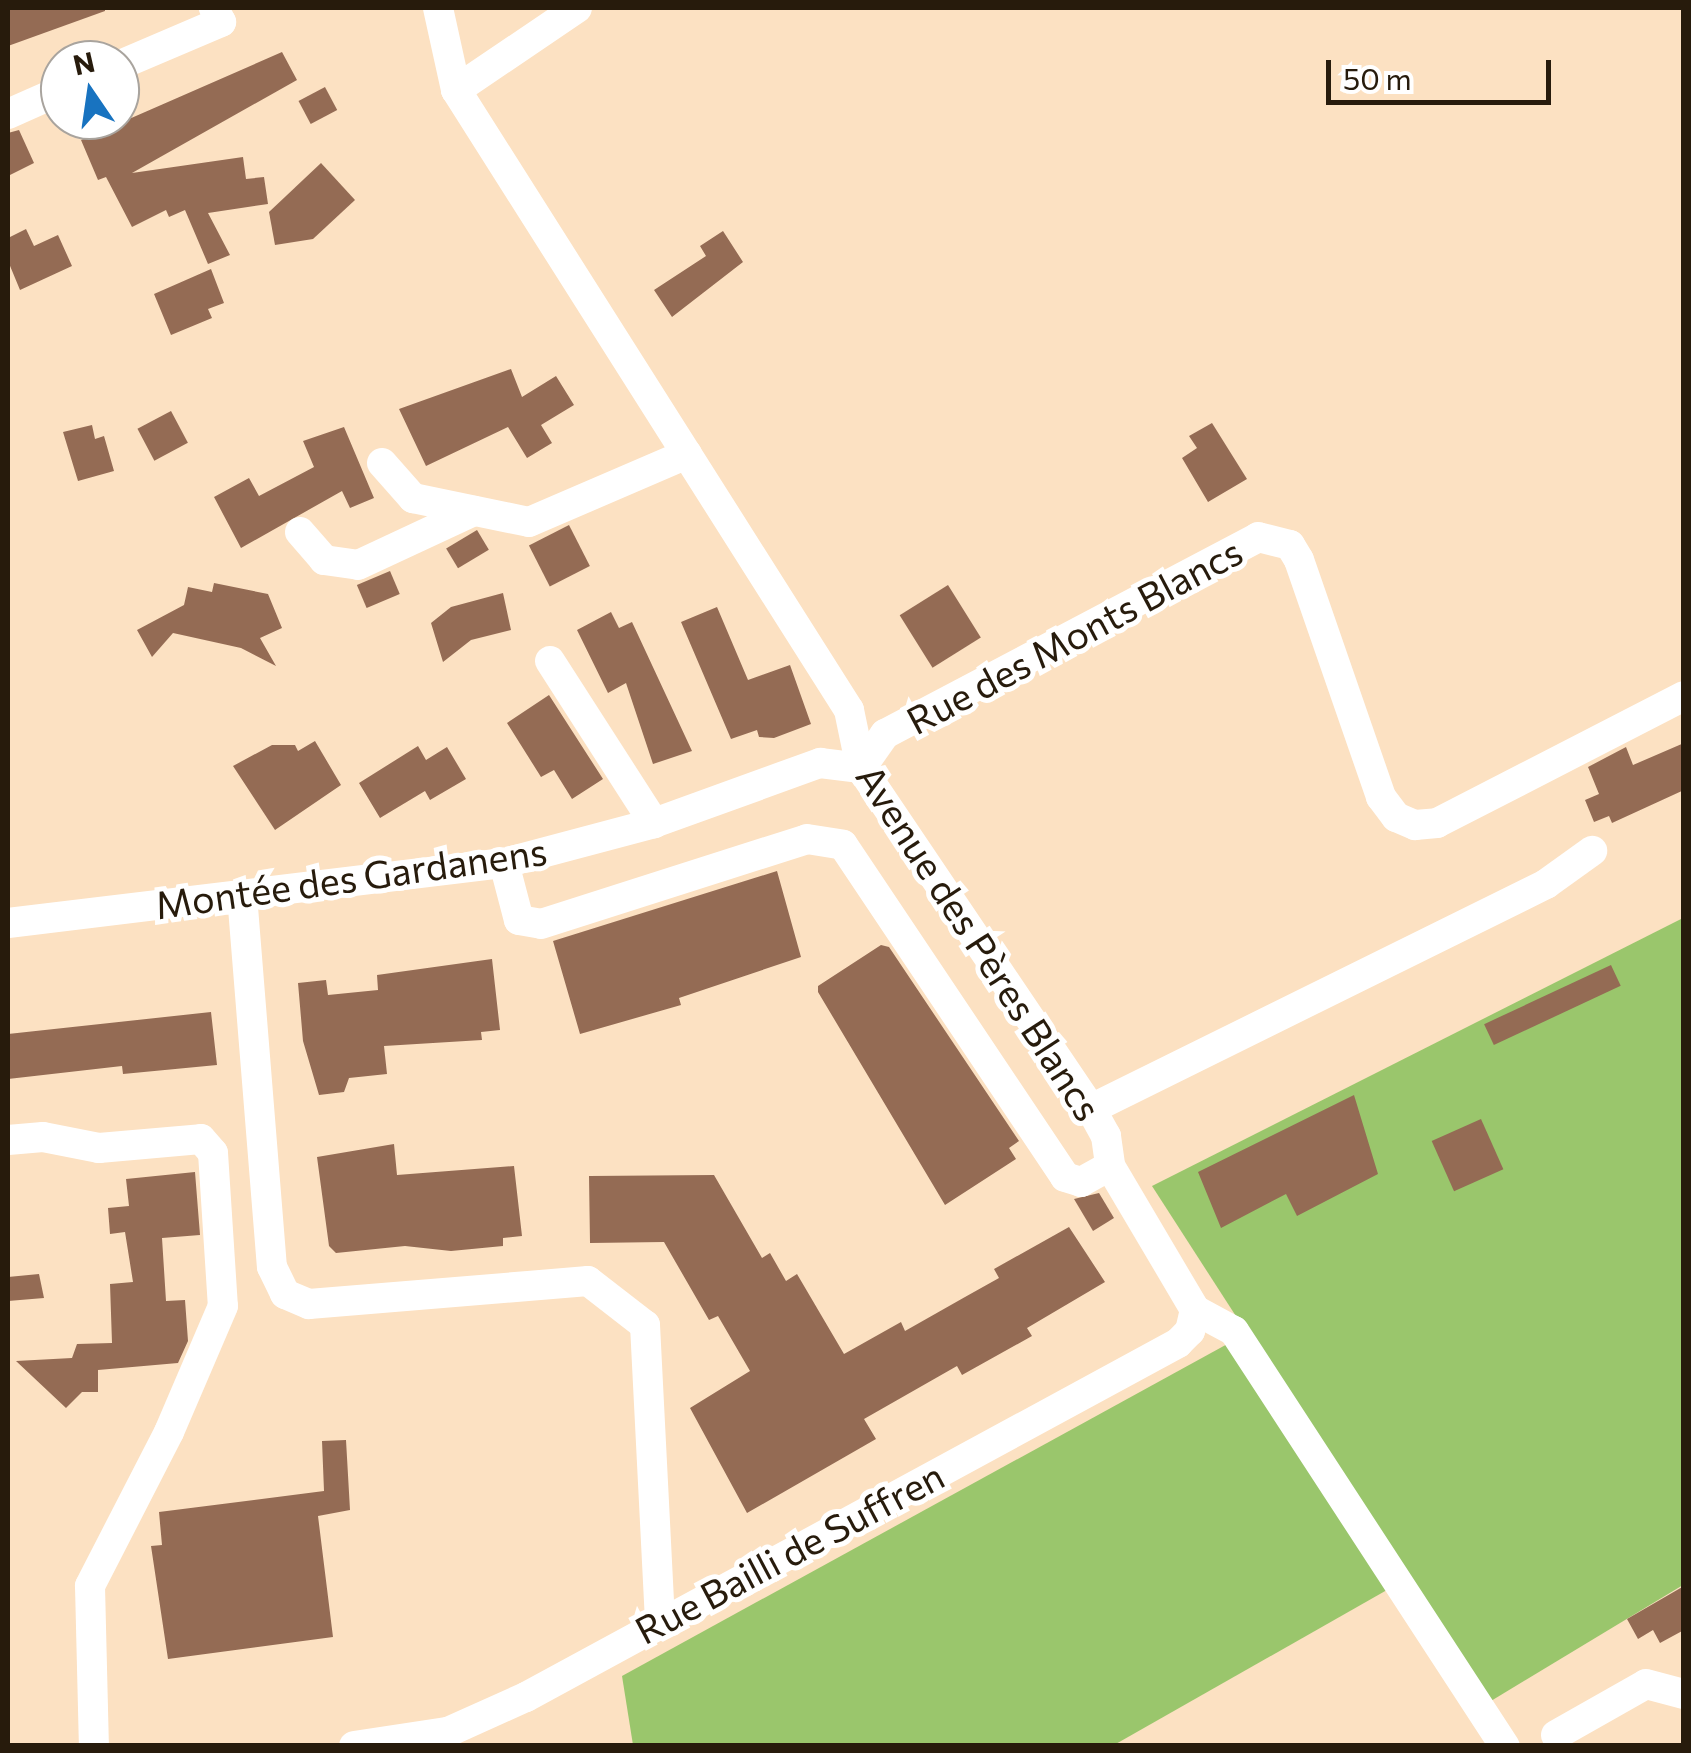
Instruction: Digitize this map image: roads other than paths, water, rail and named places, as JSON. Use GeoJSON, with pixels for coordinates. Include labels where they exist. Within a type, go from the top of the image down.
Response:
{"type":"FeatureCollection","features":[{"type":"Feature","properties":{"kind":"street"},"geometry":{"type":"LineString","coordinates":[[140,57],[221,22],[214,8]]}},
{"type":"Feature","properties":{"kind":"street","name":"Avenue des Pères Blancs"},"geometry":{"type":"LineString","coordinates":[[438,8],[456,90],[849,710],[861,768],[1092,1109],[1106,1136],[1110,1166],[1195,1310],[1234,1331],[1505,1746]]}},
{"type":"Feature","properties":{"kind":"street"},"geometry":{"type":"LineString","coordinates":[[456,90],[577,8]]}},
{"type":"Feature","properties":{"kind":"street"},"geometry":{"type":"LineString","coordinates":[[8,114],[40,100]]}},
{"type":"Feature","properties":{"kind":"street"},"geometry":{"type":"LineString","coordinates":[[382,464],[413,498],[530,522],[687,454]]}},
{"type":"Feature","properties":{"kind":"street"},"geometry":{"type":"LineString","coordinates":[[300,532],[324,560],[358,566],[474,511]]}},
{"type":"Feature","properties":{"kind":"street","name":"Rue des Monts Blancs"},"geometry":{"type":"LineString","coordinates":[[861,768],[884,734],[1258,538],[1290,546],[1299,560],[1382,797],[1396,817],[1415,825],[1438,822],[1684,696]]}},
{"type":"Feature","properties":{"kind":"street"},"geometry":{"type":"LineString","coordinates":[[550,661],[654,822]]}},
{"type":"Feature","properties":{"kind":"street","name":"Montée des Gardanens"},"geometry":{"type":"LineString","coordinates":[[8,922],[504,863],[654,822],[820,763],[861,768]]}},
{"type":"Feature","properties":{"kind":"street"},"geometry":{"type":"LineString","coordinates":[[504,863],[519,920],[541,924],[807,839],[843,845],[1064,1177],[1081,1182],[1110,1166]]}},
{"type":"Feature","properties":{"kind":"street"},"geometry":{"type":"LineString","coordinates":[[1092,1109],[1546,884],[1592,851]]}},
{"type":"Feature","properties":{"kind":"street"},"geometry":{"type":"LineString","coordinates":[[242,894],[272,1268],[285,1294],[310,1304],[588,1280],[646,1325],[660,1620]]}},
{"type":"Feature","properties":{"kind":"street"},"geometry":{"type":"LineString","coordinates":[[8,1140],[43,1137],[99,1148],[201,1139],[214,1153],[223,1306],[168,1432],[90,1586],[94,1746]]}},
{"type":"Feature","properties":{"kind":"street","name":"Rue Bailli de Suffren"},"geometry":{"type":"LineString","coordinates":[[354,1746],[448,1732],[526,1697],[660,1620],[1178,1343],[1190,1331],[1195,1310]]}},
{"type":"Feature","properties":{"kind":"street"},"geometry":{"type":"LineString","coordinates":[[1556,1735],[1646,1684],[1684,1694]]}}]}
